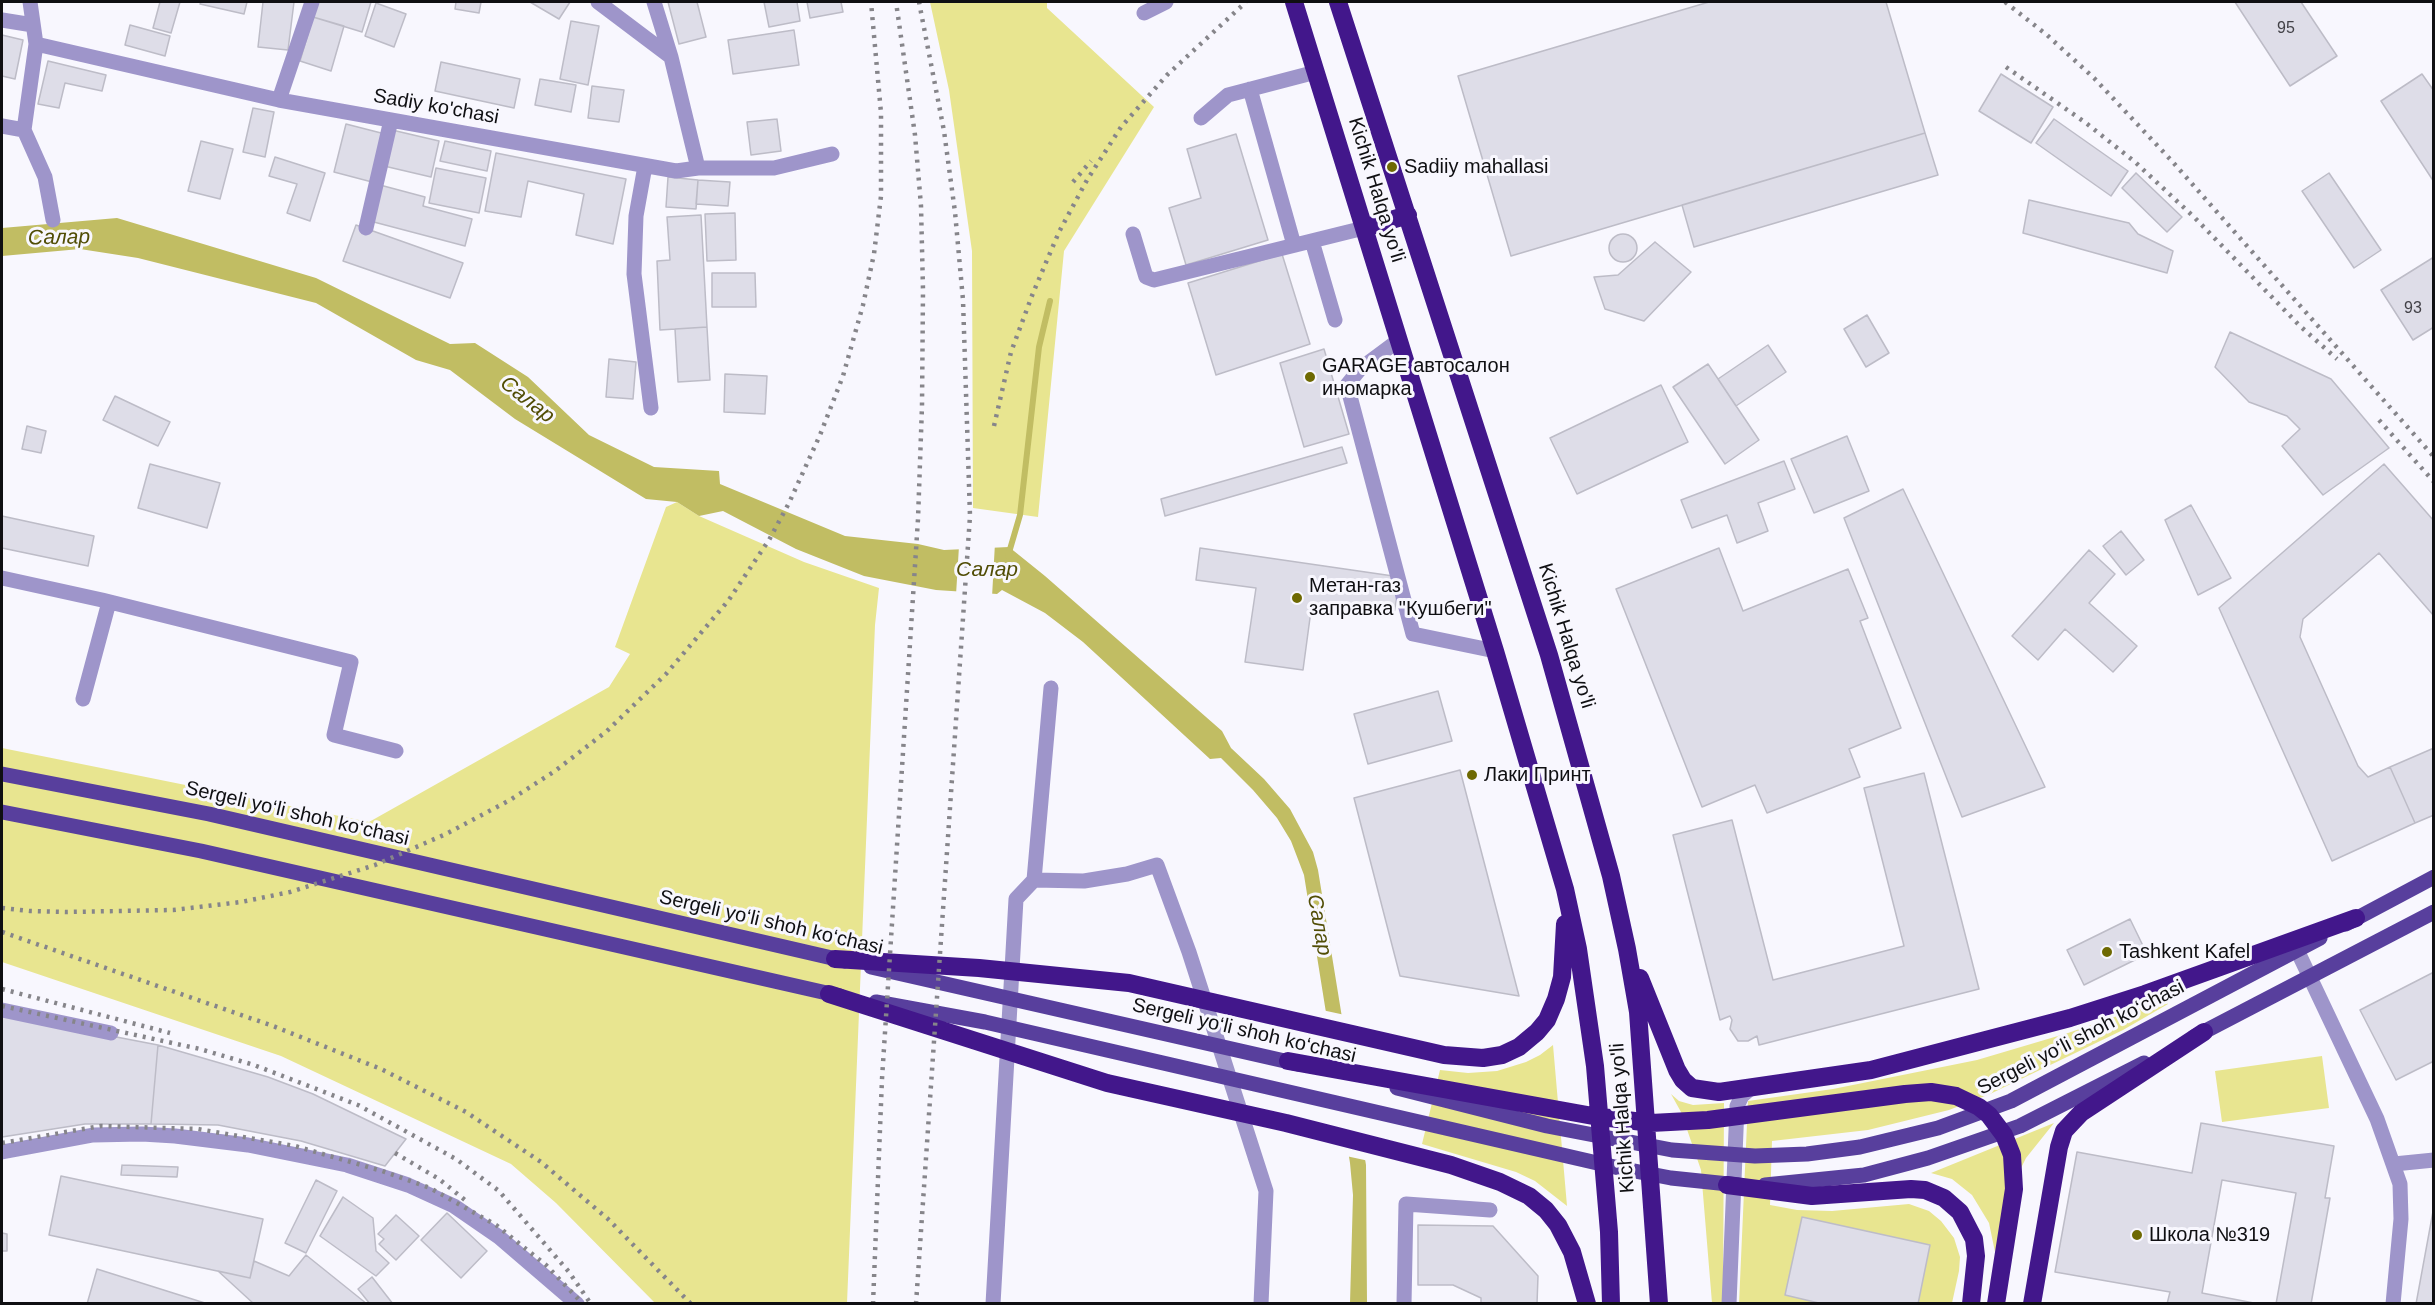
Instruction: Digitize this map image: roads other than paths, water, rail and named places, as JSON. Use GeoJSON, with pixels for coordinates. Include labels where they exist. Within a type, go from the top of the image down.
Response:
{"type":"FeatureCollection","features":[{"type":"Feature","properties":{"kind":"highway","name":"Kichik Halqa yo'li"},"geometry":{"type":"LineString","coordinates":[[1294,2],[1495,651],[1565,889],[1578,949],[1595,1066],[1609,1232],[1611,1304]]}},
{"type":"Feature","properties":{"kind":"highway","name":"Kichik Halqa yo'li"},"geometry":{"type":"LineString","coordinates":[[1338,2],[1549,655],[1611,876],[1627,949],[1640,1034],[1659,1304]]}},
{"type":"Feature","properties":{"kind":"highway"},"geometry":{"type":"LineString","coordinates":[[1364,228],[1408,215]]}},
{"type":"Feature","properties":{"kind":"highway"},"geometry":{"type":"LineString","coordinates":[[835,959],[979,968],[1129,982],[1444,1055],[1469,1058],[1502,1054],[1524,1044],[1542,1027],[1556,999],[1564,965],[1565,889]]}},
{"type":"Feature","properties":{"kind":"highway"},"geometry":{"type":"LineString","coordinates":[[1627,949],[1677,1070],[1692,1088],[1712,1092],[1871,1070],[2070,1018],[2145,994],[2356,918]]}},
{"type":"Feature","properties":{"kind":"highway"},"geometry":{"type":"LineString","coordinates":[[830,994],[1107,1083],[1286,1123],[1480,1174],[1510,1186],[1529,1196],[1546,1210],[1558,1225],[1572,1252],[1587,1304]]}},
{"type":"Feature","properties":{"kind":"highway"},"geometry":{"type":"LineString","coordinates":[[2032,1304],[2059,1147],[2064,1131],[2081,1113],[2204,1032]]}},
{"type":"Feature","properties":{"kind":"highway"},"geometry":{"type":"LineString","coordinates":[[1288,1061],[1593,1116],[1651,1123],[1708,1120],[1918,1092],[1956,1096],[1989,1115],[2004,1135],[2012,1155],[2013,1189],[1996,1304]]}},
{"type":"Feature","properties":{"kind":"highway"},"geometry":{"type":"LineString","coordinates":[[1727,1185],[1812,1196],[1911,1189],[1924,1190],[1944,1198],[1953,1204],[1967,1221],[1974,1239],[1976,1256],[1971,1304]]}},
{"type":"Feature","properties":{"kind":"main road","name":"Sergeli yo‘li shoh ko‘chasi"},"geometry":{"type":"LineString","coordinates":[[2,774],[209,814],[1288,1061],[1547,1126],[1639,1145],[1696,1153],[1755,1156],[1807,1154],[1860,1147],[1924,1132],[2011,1101],[2433,877]]}},
{"type":"Feature","properties":{"kind":"main road"},"geometry":{"type":"LineString","coordinates":[[2,812],[201,851],[830,994],[985,1022],[1619,1168],[1727,1185],[1768,1185],[1835,1179],[1891,1169],[2029,1122],[2433,912]]}},
{"type":"Feature","properties":{"kind":"street"},"geometry":{"type":"LineString","coordinates":[[30,2],[36,44],[24,130],[45,177],[53,220]]}},
{"type":"Feature","properties":{"kind":"street"},"geometry":{"type":"LineString","coordinates":[[279,100],[312,2]]}},
{"type":"Feature","properties":{"kind":"street"},"geometry":{"type":"LineString","coordinates":[[598,2],[671,57]]}},
{"type":"Feature","properties":{"kind":"street"},"geometry":{"type":"LineString","coordinates":[[654,2],[671,57],[698,168]]}},
{"type":"Feature","properties":{"kind":"street"},"geometry":{"type":"LineString","coordinates":[[1144,13],[1166,2]]}},
{"type":"Feature","properties":{"kind":"street"},"geometry":{"type":"LineString","coordinates":[[2,20],[33,26]]}},
{"type":"Feature","properties":{"kind":"street","name":"Sadiy ko'chasi"},"geometry":{"type":"LineString","coordinates":[[36,44],[279,100],[676,171],[698,168],[774,168],[832,154]]}},
{"type":"Feature","properties":{"kind":"street"},"geometry":{"type":"LineString","coordinates":[[1201,118],[1228,95],[1316,72]]}},
{"type":"Feature","properties":{"kind":"street"},"geometry":{"type":"LineString","coordinates":[[1250,89],[1294,245]]}},
{"type":"Feature","properties":{"kind":"street"},"geometry":{"type":"LineString","coordinates":[[366,228],[391,120]]}},
{"type":"Feature","properties":{"kind":"street"},"geometry":{"type":"LineString","coordinates":[[2,126],[24,130]]}},
{"type":"Feature","properties":{"kind":"street"},"geometry":{"type":"LineString","coordinates":[[645,166],[636,216],[634,274],[651,408]]}},
{"type":"Feature","properties":{"kind":"street"},"geometry":{"type":"LineString","coordinates":[[1133,234],[1146,277],[1154,280],[1364,228]]}},
{"type":"Feature","properties":{"kind":"street"},"geometry":{"type":"LineString","coordinates":[[1312,241],[1335,320]]}},
{"type":"Feature","properties":{"kind":"street"},"geometry":{"type":"LineString","coordinates":[[1399,340],[1360,369],[1347,385],[1413,634],[1495,651]]}},
{"type":"Feature","properties":{"kind":"street"},"geometry":{"type":"LineString","coordinates":[[2,578],[351,662],[334,735],[396,751]]}},
{"type":"Feature","properties":{"kind":"street"},"geometry":{"type":"LineString","coordinates":[[83,699],[109,602]]}},
{"type":"Feature","properties":{"kind":"street"},"geometry":{"type":"LineString","coordinates":[[993,1304],[1016,899],[1034,880],[1051,688]]}},
{"type":"Feature","properties":{"kind":"street"},"geometry":{"type":"LineString","coordinates":[[1034,880],[1084,881],[1127,874],[1157,865],[1189,952],[1266,1191],[1261,1304]]}},
{"type":"Feature","properties":{"kind":"street"},"geometry":{"type":"LineString","coordinates":[[2297,950],[2377,1119],[2400,1184],[2401,1219],[2392,1304]]}},
{"type":"Feature","properties":{"kind":"street"},"geometry":{"type":"LineString","coordinates":[[2,1010],[111,1033]]}},
{"type":"Feature","properties":{"kind":"street"},"geometry":{"type":"LineString","coordinates":[[1729,1304],[1737,1106],[1742,1096],[1751,1088]]}},
{"type":"Feature","properties":{"kind":"street"},"geometry":{"type":"LineString","coordinates":[[2,1152],[93,1135],[142,1134],[248,1145],[347,1165],[408,1185],[454,1206],[499,1237],[577,1304]]}},
{"type":"Feature","properties":{"kind":"street"},"geometry":{"type":"LineString","coordinates":[[2394,1164],[2430,1158],[2433,1160]]}},
{"type":"Feature","properties":{"kind":"street"},"geometry":{"type":"LineString","coordinates":[[1404,1304],[1406,1204],[1490,1210]]}},
{"type":"Feature","properties":{"kind":"water","name":"Салар"},"geometry":{"type":"Polygon","coordinates":[[[117,218],[316,278],[450,344],[475,343],[528,377],[589,435],[654,467],[719,471],[720,484],[845,536],[918,544],[944,550],[1009,547],[1045,576],[1222,731],[1231,748],[1264,779],[1290,809],[1313,852],[1318,870],[1366,1165],[1367,1303],[1350,1303],[1353,1195],[1350,1163],[1304,875],[1291,841],[1277,818],[1221,758],[1210,759],[1083,642],[1045,613],[1002,590],[997,594],[936,590],[864,576],[796,549],[723,511],[699,516],[677,502],[646,499],[515,419],[450,370],[416,360],[316,303],[138,258],[80,249],[2,256],[2,228],[117,218]]]}},
{"type":"Feature","properties":{"kind":"waterway"},"geometry":{"type":"LineString","coordinates":[[1008,556],[1020,515],[1039,347],[1050,301]]}},
{"type":"Feature","properties":{"kind":"railway"},"geometry":{"type":"LineString","coordinates":[[2,908],[66,912],[173,910],[241,902],[290,892],[375,865],[446,834],[510,800],[555,771],[607,731],[666,674],[728,601],[769,540],[789,503],[820,435],[843,376],[863,305],[874,254],[881,196],[881,113],[871,2]]}},
{"type":"Feature","properties":{"kind":"railway"},"geometry":{"type":"LineString","coordinates":[[873,1304],[882,1079],[918,519],[922,406],[921,206],[915,135],[896,2]]}},
{"type":"Feature","properties":{"kind":"railway"},"geometry":{"type":"LineString","coordinates":[[916,1304],[970,516],[963,300],[955,212],[944,131],[919,2]]}},
{"type":"Feature","properties":{"kind":"railway"},"geometry":{"type":"LineString","coordinates":[[994,426],[1011,352],[1033,293],[1059,232],[1087,180],[1121,127],[1167,75],[1246,2]]}},
{"type":"Feature","properties":{"kind":"railway"},"geometry":{"type":"LineString","coordinates":[[2005,2],[2047,35],[2094,78],[2170,159],[2434,457]]}},
{"type":"Feature","properties":{"kind":"railway"},"geometry":{"type":"LineString","coordinates":[[2006,67],[2086,123],[2135,162],[2194,217],[2300,326],[2337,359]]}},
{"type":"Feature","properties":{"kind":"railway"},"geometry":{"type":"LineString","coordinates":[[1073,182],[1091,161]]}},
{"type":"Feature","properties":{"kind":"railway"},"geometry":{"type":"LineString","coordinates":[[2379,420],[2434,482]]}},
{"type":"Feature","properties":{"kind":"railway"},"geometry":{"type":"LineString","coordinates":[[2,932],[273,1026],[381,1069],[466,1112],[541,1162],[608,1219],[691,1304]]}},
{"type":"Feature","properties":{"kind":"railway"},"geometry":{"type":"LineString","coordinates":[[2,989],[170,1033]]}},
{"type":"Feature","properties":{"kind":"railway"},"geometry":{"type":"LineString","coordinates":[[2,1006],[200,1049],[254,1065],[358,1105],[456,1159],[499,1191],[569,1272],[591,1304]]}},
{"type":"Feature","properties":{"kind":"railway"},"geometry":{"type":"LineString","coordinates":[[2,1143],[101,1126],[198,1129],[295,1146],[382,1171],[430,1188],[496,1225],[546,1265],[583,1304]]}},
{"type":"Feature","properties":{"kind":"railway"},"geometry":{"type":"LineString","coordinates":[[395,1153],[439,1179],[465,1200]]}},
{"type":"Feature","properties":{"kind":"place","name":"Sadiiy mahallasi"},"geometry":{"type":"Point","coordinates":[1392,167]}},
{"type":"Feature","properties":{"kind":"place","name":"GARAGE автосалон иномарка"},"geometry":{"type":"Point","coordinates":[1310,377]}},
{"type":"Feature","properties":{"kind":"place","name":"Метан-газ заправка \"Кушбеги\""},"geometry":{"type":"Point","coordinates":[1297,598]}},
{"type":"Feature","properties":{"kind":"place","name":"Лаки Принт"},"geometry":{"type":"Point","coordinates":[1472,775]}},
{"type":"Feature","properties":{"kind":"place","name":"Tashkent Kafel"},"geometry":{"type":"Point","coordinates":[2107,952]}},
{"type":"Feature","properties":{"kind":"place","name":"Школа №319"},"geometry":{"type":"Point","coordinates":[2137,1235]}}]}
